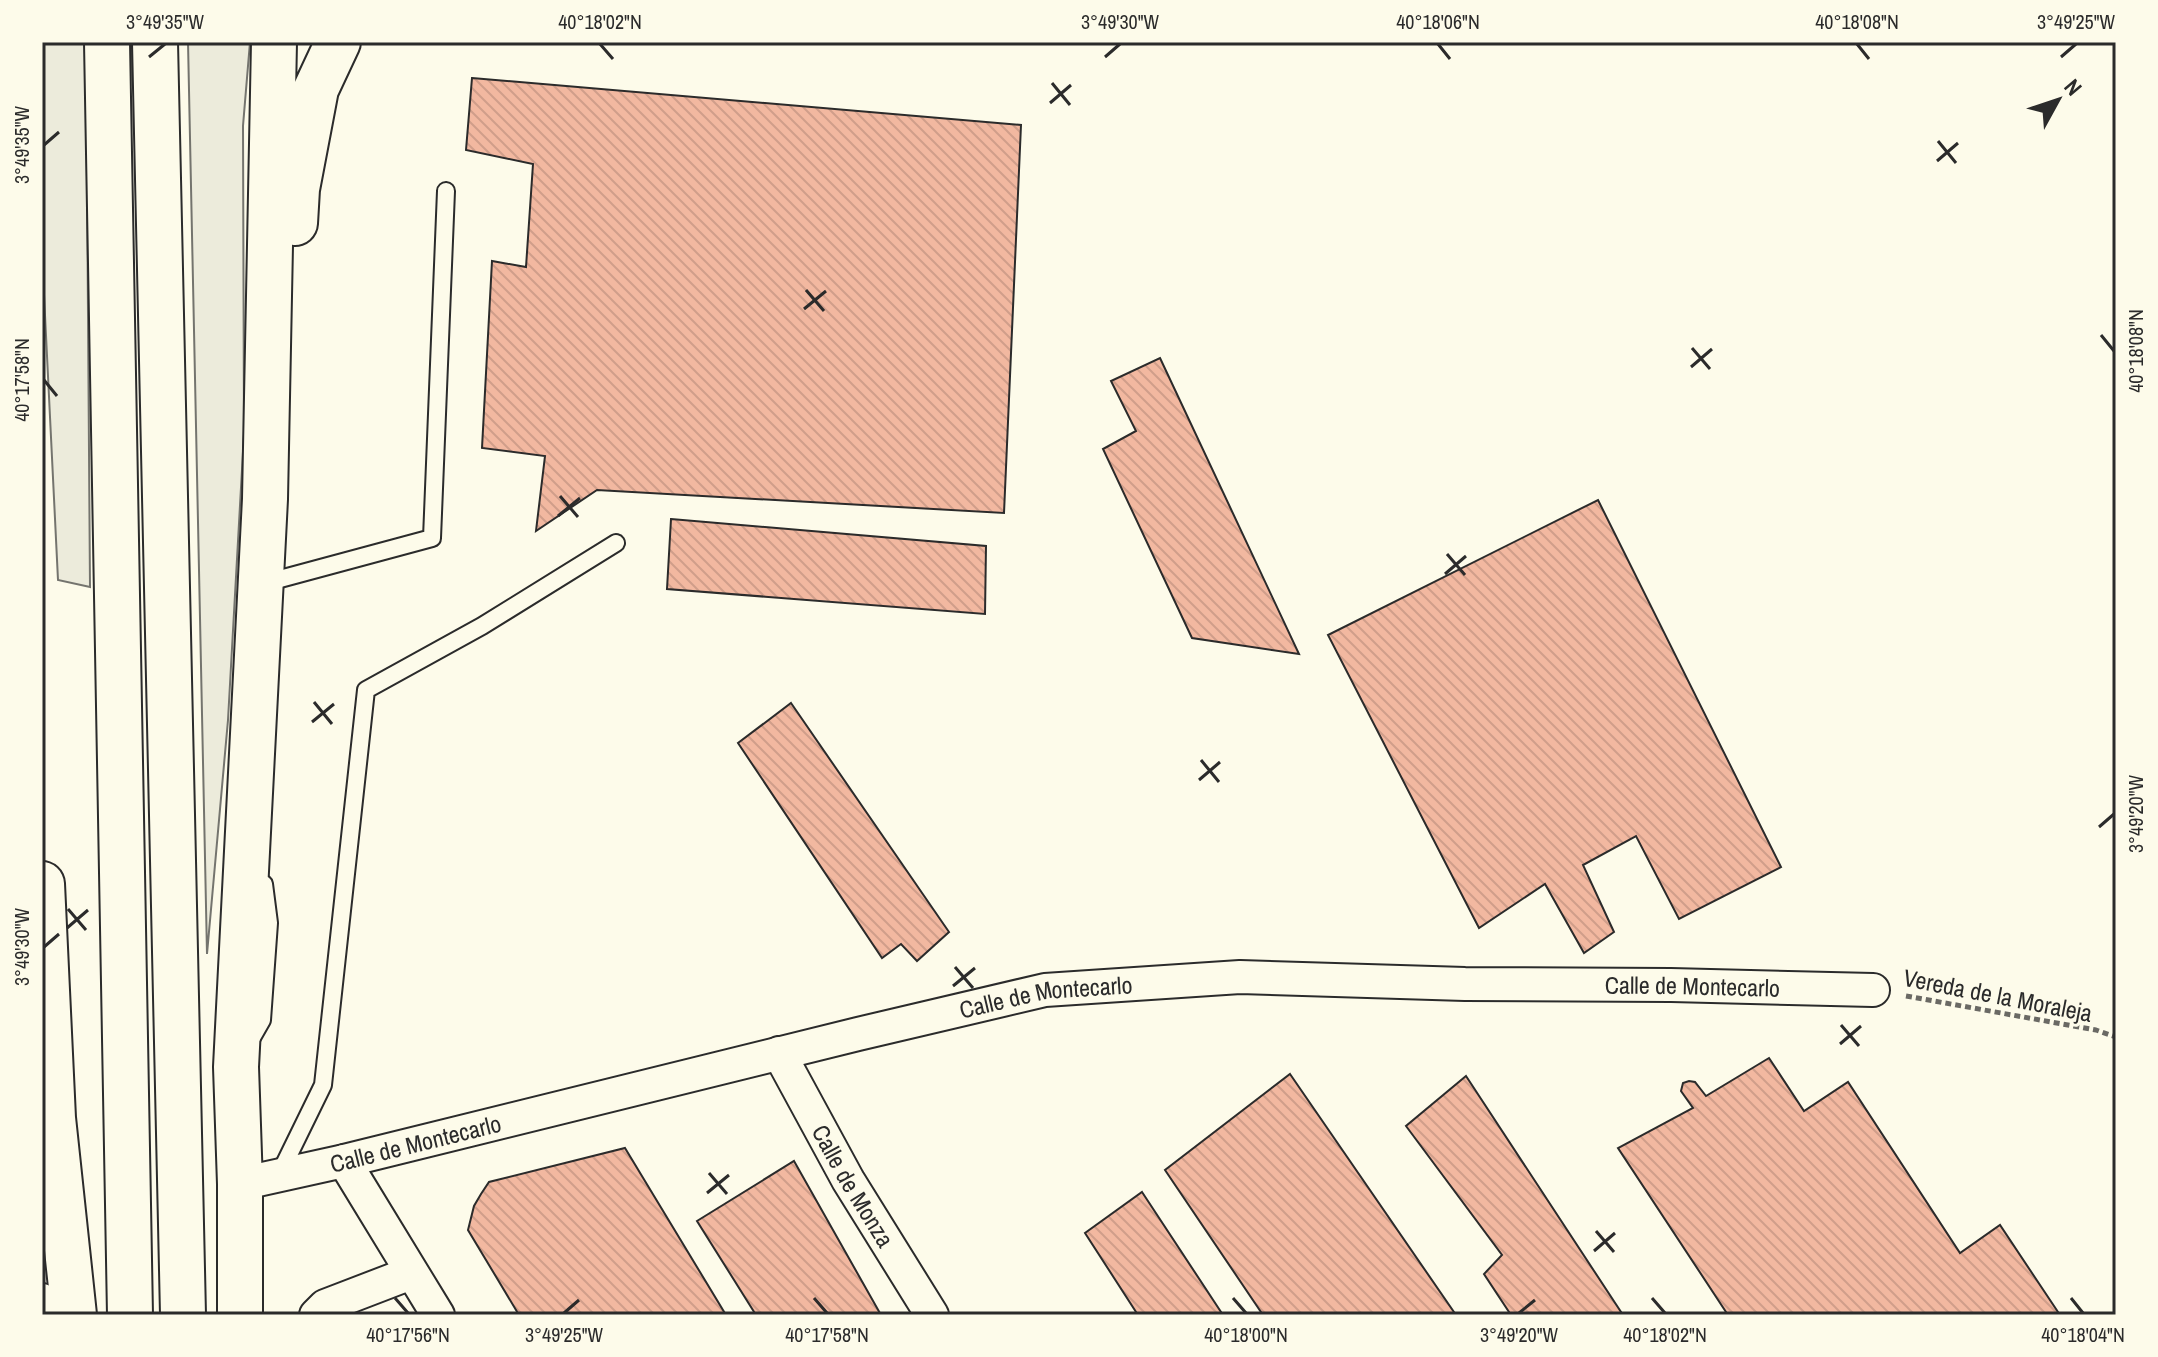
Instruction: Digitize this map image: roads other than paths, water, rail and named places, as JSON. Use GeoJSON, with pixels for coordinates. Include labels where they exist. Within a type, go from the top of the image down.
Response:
{"type":"FeatureCollection","features":[{"type":"Feature","properties":{"kind":"highway"},"geometry":{"type":"LineString","coordinates":[[107,42],[130,1315]]}},
{"type":"Feature","properties":{"kind":"highway"},"geometry":{"type":"LineString","coordinates":[[155,42],[183,1315]]}},
{"type":"Feature","properties":{"kind":"highway"},"geometry":{"type":"LineString","coordinates":[[240,1315],[259,1179],[236,1067],[265,499],[274,42]]}},
{"type":"Feature","properties":{"kind":"highway"},"geometry":{"type":"LineString","coordinates":[[265,499],[291,301],[297,189],[316,89],[338,42]]}},
{"type":"Feature","properties":{"kind":"highway"},"geometry":{"type":"LineString","coordinates":[[42,884],[48,1131],[74,1315]]}},
{"type":"Feature","properties":{"kind":"street","name":"Calle de Montecarlo"},"geometry":{"type":"LineString","coordinates":[[259,1179],[1045,990],[1240,977],[1873,990]]}},
{"type":"Feature","properties":{"kind":"street","name":"Calle de Monza"},"geometry":{"type":"LineString","coordinates":[[779,1053],[848,1180],[932,1315]]}},
{"type":"Feature","properties":{"kind":"street"},"geometry":{"type":"LineString","coordinates":[[344,1161],[438,1315]]}},
{"type":"Feature","properties":{"kind":"street"},"geometry":{"type":"LineString","coordinates":[[316,1315],[325,1306],[411,1273]]}},
{"type":"Feature","properties":{"kind":"street"},"geometry":{"type":"LineString","coordinates":[[42,1300],[58,1315]]}},
{"type":"Feature","properties":{"kind":"lane"},"geometry":{"type":"LineString","coordinates":[[260,585],[432,538],[446,191]]}},
{"type":"Feature","properties":{"kind":"lane"},"geometry":{"type":"LineString","coordinates":[[259,1179],[323,1085],[366,690],[482,626],[616,543]]}}]}
